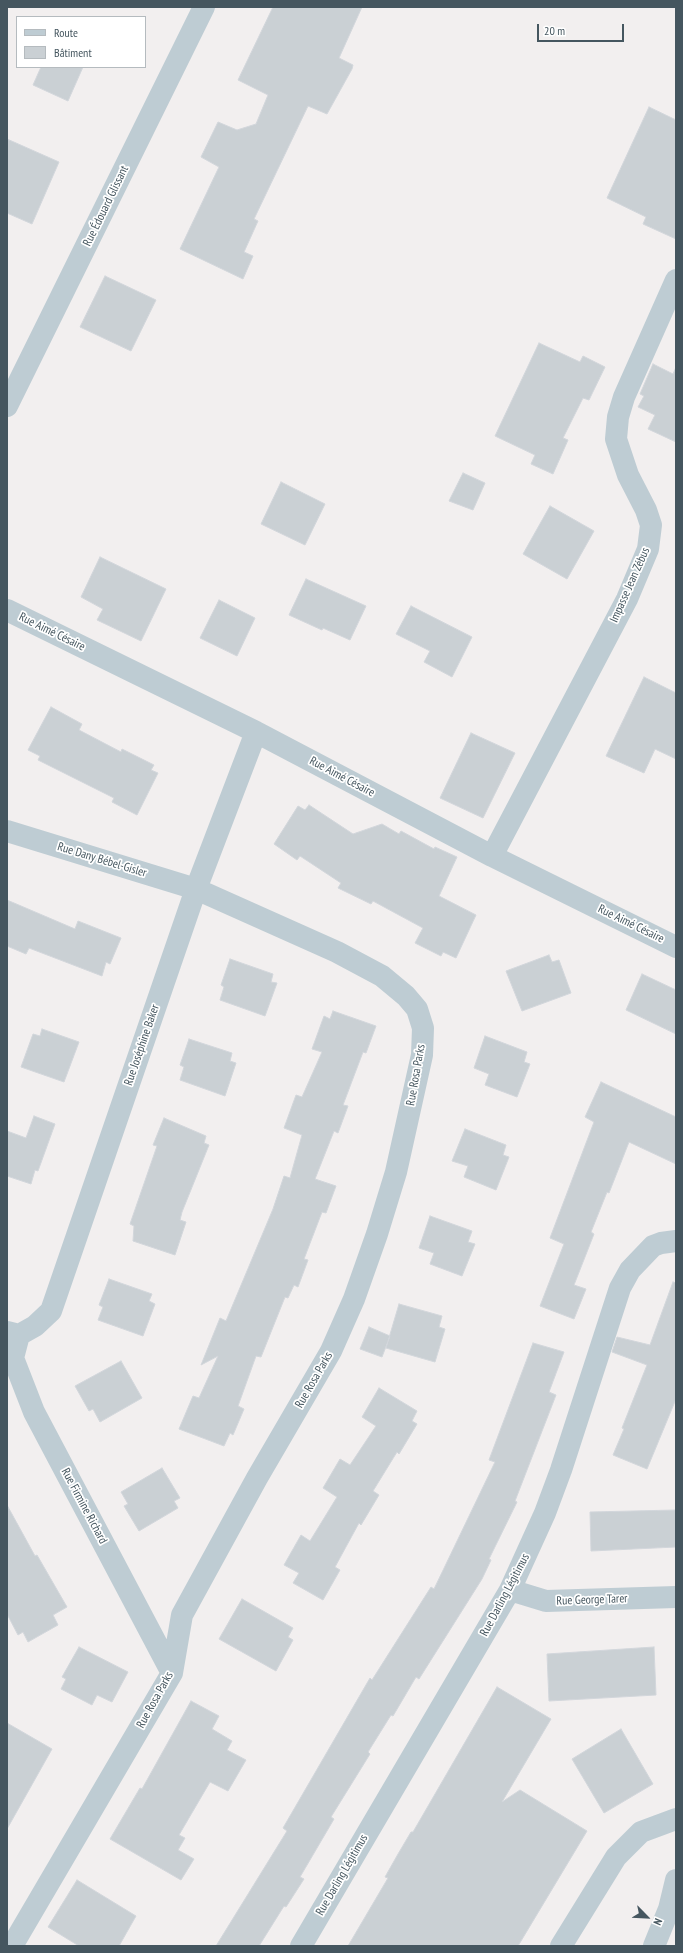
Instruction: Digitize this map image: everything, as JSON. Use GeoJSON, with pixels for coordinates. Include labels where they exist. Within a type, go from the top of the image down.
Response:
{"type":"FeatureCollection","features":[{"type":"Feature","properties":{"kind":"street","name":"Rue Édouard Glissant"},"geometry":{"type":"LineString","coordinates":[[7,406],[204,7]]}},
{"type":"Feature","properties":{"kind":"street","name":"Impasse Jean Zébus"},"geometry":{"type":"LineString","coordinates":[[492,856],[627,598],[648,549],[651,525],[646,510],[628,475],[616,439],[618,418],[624,397],[676,280]]}},
{"type":"Feature","properties":{"kind":"street","name":"Rue Aimé Césaire"},"geometry":{"type":"LineString","coordinates":[[7,610],[256,732],[492,856],[676,946]]}},
{"type":"Feature","properties":{"kind":"street","name":"Rue Joséphine Baker"},"geometry":{"type":"LineString","coordinates":[[13,1334],[35,1326],[51,1311],[196,889],[256,732]]}},
{"type":"Feature","properties":{"kind":"street","name":"Rue Dany Bébel-Gisler"},"geometry":{"type":"LineString","coordinates":[[7,831],[196,889]]}},
{"type":"Feature","properties":{"kind":"street","name":"Rue Rosa Parks"},"geometry":{"type":"LineString","coordinates":[[12,1946],[172,1673],[182,1614],[257,1478],[331,1351],[354,1299],[377,1234],[396,1172],[422,1055],[423,1028],[417,1009],[406,996],[382,976],[337,952],[196,889]]}},
{"type":"Feature","properties":{"kind":"street","name":"Rue Darling Légitimus"},"geometry":{"type":"LineString","coordinates":[[301,1946],[510,1590],[545,1513],[561,1470],[620,1288],[630,1270],[653,1246],[661,1243],[676,1241]]}},
{"type":"Feature","properties":{"kind":"street","name":"Rue Firmine Richard"},"geometry":{"type":"LineString","coordinates":[[13,1334],[13,1358],[34,1412],[172,1673]]}},
{"type":"Feature","properties":{"kind":"street","name":"Rue George Tarer"},"geometry":{"type":"LineString","coordinates":[[510,1590],[546,1601],[676,1597]]}},
{"type":"Feature","properties":{"kind":"street"},"geometry":{"type":"LineString","coordinates":[[561,1946],[616,1857],[641,1832],[676,1819]]}},
{"type":"Feature","properties":{"kind":"street"},"geometry":{"type":"LineString","coordinates":[[654,1946],[669,1909],[676,1880]]}},
{"type":"Feature","properties":{"kind":"building"},"geometry":{"type":"Polygon","coordinates":[[[273,7],[362,7],[339,58],[353,65],[352,69],[327,114],[308,106],[254,219],[258,221],[244,252],[253,256],[243,279],[180,249],[219,167],[201,157],[218,122],[237,130],[256,124],[268,95],[238,80],[273,7]]]}},
{"type":"Feature","properties":{"kind":"building"},"geometry":{"type":"Polygon","coordinates":[[[41,68],[83,68],[68,101],[33,85],[41,68]]]}},
{"type":"Feature","properties":{"kind":"building"},"geometry":{"type":"Polygon","coordinates":[[[649,107],[676,120],[676,239],[643,224],[646,217],[607,198],[649,107]]]}},
{"type":"Feature","properties":{"kind":"building"},"geometry":{"type":"Polygon","coordinates":[[[7,139],[59,162],[32,224],[7,213],[7,139]]]}},
{"type":"Feature","properties":{"kind":"building"},"geometry":{"type":"Polygon","coordinates":[[[105,276],[156,300],[131,351],[80,327],[105,276]]]}},
{"type":"Feature","properties":{"kind":"building"},"geometry":{"type":"Polygon","coordinates":[[[539,343],[580,362],[583,356],[605,367],[589,400],[583,398],[563,438],[568,440],[553,474],[531,464],[535,455],[495,436],[539,343]]]}},
{"type":"Feature","properties":{"kind":"building"},"geometry":{"type":"Polygon","coordinates":[[[653,364],[673,374],[676,367],[676,442],[648,429],[655,415],[638,407],[644,396],[640,394],[653,364]]]}},
{"type":"Feature","properties":{"kind":"building"},"geometry":{"type":"Polygon","coordinates":[[[463,473],[485,483],[473,510],[449,501],[463,473]]]}},
{"type":"Feature","properties":{"kind":"building"},"geometry":{"type":"Polygon","coordinates":[[[281,482],[325,504],[305,545],[261,524],[281,482]]]}},
{"type":"Feature","properties":{"kind":"building"},"geometry":{"type":"Polygon","coordinates":[[[550,506],[594,531],[567,579],[523,554],[550,506]]]}},
{"type":"Feature","properties":{"kind":"building"},"geometry":{"type":"Polygon","coordinates":[[[100,557],[166,589],[141,641],[97,620],[103,609],[81,597],[100,557]]]}},
{"type":"Feature","properties":{"kind":"building"},"geometry":{"type":"Polygon","coordinates":[[[306,579],[366,606],[350,640],[323,628],[322,630],[289,615],[306,579]]]}},
{"type":"Feature","properties":{"kind":"building"},"geometry":{"type":"Polygon","coordinates":[[[219,600],[255,618],[237,656],[200,638],[219,600]]]}},
{"type":"Feature","properties":{"kind":"building"},"geometry":{"type":"Polygon","coordinates":[[[411,606],[472,637],[452,677],[424,662],[430,651],[396,634],[411,606]]]}},
{"type":"Feature","properties":{"kind":"building"},"geometry":{"type":"Polygon","coordinates":[[[644,677],[676,693],[676,759],[655,749],[644,773],[606,756],[644,677]]]}},
{"type":"Feature","properties":{"kind":"building"},"geometry":{"type":"Polygon","coordinates":[[[51,707],[82,724],[79,730],[121,752],[122,749],[154,765],[151,770],[158,773],[137,815],[112,802],[114,798],[38,760],[40,756],[28,750],[51,707]]]}},
{"type":"Feature","properties":{"kind":"building"},"geometry":{"type":"Polygon","coordinates":[[[471,733],[515,753],[483,818],[440,798],[471,733]]]}},
{"type":"Feature","properties":{"kind":"building"},"geometry":{"type":"Polygon","coordinates":[[[309,805],[353,834],[382,824],[399,834],[401,831],[434,849],[435,847],[457,857],[439,896],[476,915],[456,958],[443,952],[441,956],[415,943],[423,928],[373,901],[371,904],[338,888],[341,883],[300,856],[297,860],[274,844],[298,806],[305,810],[309,805]]]}},
{"type":"Feature","properties":{"kind":"building"},"geometry":{"type":"Polygon","coordinates":[[[7,900],[75,929],[78,921],[121,938],[110,964],[106,962],[102,976],[29,948],[26,954],[7,946],[7,900]]]}},
{"type":"Feature","properties":{"kind":"building"},"geometry":{"type":"Polygon","coordinates":[[[549,955],[552,962],[559,960],[571,993],[522,1011],[506,971],[549,955]]]}},
{"type":"Feature","properties":{"kind":"building"},"geometry":{"type":"Polygon","coordinates":[[[230,959],[273,974],[271,982],[277,983],[265,1016],[220,1000],[224,987],[221,985],[230,959]]]}},
{"type":"Feature","properties":{"kind":"building"},"geometry":{"type":"Polygon","coordinates":[[[642,974],[676,990],[676,1034],[626,1010],[642,974]]]}},
{"type":"Feature","properties":{"kind":"building"},"geometry":{"type":"Polygon","coordinates":[[[333,1011],[376,1026],[366,1053],[363,1052],[343,1105],[348,1106],[338,1133],[334,1131],[315,1179],[336,1186],[326,1213],[322,1212],[304,1259],[308,1260],[298,1287],[294,1285],[288,1298],[285,1297],[261,1357],[256,1356],[238,1406],[244,1409],[233,1435],[230,1433],[224,1446],[179,1429],[193,1396],[199,1398],[218,1356],[201,1365],[220,1318],[226,1321],[273,1209],[284,1176],[290,1178],[302,1135],[284,1128],[296,1095],[302,1097],[322,1052],[312,1049],[324,1016],[330,1019],[333,1011]]]}},
{"type":"Feature","properties":{"kind":"building"},"geometry":{"type":"Polygon","coordinates":[[[42,1029],[79,1042],[64,1082],[21,1067],[33,1034],[40,1036],[42,1029]]]}},
{"type":"Feature","properties":{"kind":"building"},"geometry":{"type":"Polygon","coordinates":[[[485,1036],[527,1052],[524,1062],[530,1064],[517,1097],[485,1085],[489,1074],[474,1068],[485,1036]]]}},
{"type":"Feature","properties":{"kind":"building"},"geometry":{"type":"Polygon","coordinates":[[[189,1039],[232,1053],[230,1061],[236,1063],[225,1096],[180,1080],[184,1067],[180,1065],[189,1039]]]}},
{"type":"Feature","properties":{"kind":"building"},"geometry":{"type":"Polygon","coordinates":[[[601,1082],[676,1117],[676,1164],[629,1142],[609,1193],[607,1192],[591,1232],[594,1234],[574,1285],[586,1289],[574,1319],[540,1306],[564,1244],[550,1238],[594,1122],[585,1117],[601,1082]]]}},
{"type":"Feature","properties":{"kind":"building"},"geometry":{"type":"Polygon","coordinates":[[[34,1116],[55,1124],[38,1171],[35,1170],[31,1184],[7,1176],[7,1131],[26,1138],[34,1116]]]}},
{"type":"Feature","properties":{"kind":"building"},"geometry":{"type":"Polygon","coordinates":[[[164,1118],[206,1136],[204,1143],[209,1145],[182,1212],[180,1220],[186,1222],[175,1255],[133,1241],[134,1226],[130,1224],[157,1146],[153,1145],[164,1118]]]}},
{"type":"Feature","properties":{"kind":"building"},"geometry":{"type":"Polygon","coordinates":[[[465,1129],[506,1145],[503,1155],[509,1157],[496,1190],[464,1177],[468,1166],[452,1161],[465,1129]]]}},
{"type":"Feature","properties":{"kind":"building"},"geometry":{"type":"Polygon","coordinates":[[[430,1216],[472,1231],[468,1242],[475,1244],[462,1276],[430,1264],[434,1253],[419,1248],[430,1216]]]}},
{"type":"Feature","properties":{"kind":"building"},"geometry":{"type":"Polygon","coordinates":[[[109,1279],[152,1294],[149,1301],[155,1304],[143,1336],[98,1320],[103,1307],[99,1305],[109,1279]]]}},
{"type":"Feature","properties":{"kind":"building"},"geometry":{"type":"Polygon","coordinates":[[[673,1282],[676,1283],[676,1399],[647,1469],[613,1455],[647,1365],[612,1352],[617,1337],[650,1345],[673,1282]]]}},
{"type":"Feature","properties":{"kind":"building"},"geometry":{"type":"Polygon","coordinates":[[[399,1304],[442,1316],[439,1327],[445,1329],[435,1362],[386,1348],[399,1304]]]}},
{"type":"Feature","properties":{"kind":"building"},"geometry":{"type":"Polygon","coordinates":[[[369,1327],[390,1336],[382,1357],[360,1349],[369,1327]]]}},
{"type":"Feature","properties":{"kind":"building"},"geometry":{"type":"Polygon","coordinates":[[[533,1343],[564,1352],[549,1392],[556,1395],[515,1501],[517,1502],[489,1559],[491,1560],[482,1579],[419,1679],[416,1677],[393,1716],[391,1715],[368,1752],[370,1754],[331,1817],[334,1819],[300,1877],[304,1879],[286,1907],[284,1906],[259,1946],[216,1946],[287,1831],[283,1828],[370,1678],[372,1680],[431,1587],[434,1589],[495,1462],[489,1460],[533,1343]]]}},
{"type":"Feature","properties":{"kind":"building"},"geometry":{"type":"Polygon","coordinates":[[[121,1361],[142,1398],[100,1422],[93,1409],[89,1411],[75,1386],[121,1361]]]}},
{"type":"Feature","properties":{"kind":"building"},"geometry":{"type":"Polygon","coordinates":[[[379,1388],[417,1411],[412,1421],[417,1424],[399,1454],[397,1452],[373,1491],[379,1495],[361,1525],[359,1523],[335,1567],[340,1570],[323,1600],[293,1583],[299,1573],[284,1565],[301,1535],[310,1541],[337,1497],[323,1488],[340,1459],[350,1465],[376,1426],[362,1417],[379,1388]]]}},
{"type":"Feature","properties":{"kind":"building"},"geometry":{"type":"Polygon","coordinates":[[[162,1468],[180,1498],[174,1501],[178,1508],[139,1531],[124,1506],[128,1504],[121,1492],[162,1468]]]}},
{"type":"Feature","properties":{"kind":"building"},"geometry":{"type":"Polygon","coordinates":[[[7,1505],[35,1556],[37,1555],[67,1607],[53,1615],[58,1625],[28,1642],[23,1632],[18,1635],[7,1614],[7,1505]]]}},
{"type":"Feature","properties":{"kind":"building"},"geometry":{"type":"Polygon","coordinates":[[[676,1510],[676,1547],[591,1551],[590,1512],[676,1510]]]}},
{"type":"Feature","properties":{"kind":"building"},"geometry":{"type":"Polygon","coordinates":[[[242,1599],[293,1628],[288,1637],[293,1640],[276,1671],[219,1639],[242,1599]]]}},
{"type":"Feature","properties":{"kind":"building"},"geometry":{"type":"Polygon","coordinates":[[[79,1647],[128,1672],[112,1702],[97,1695],[92,1705],[61,1689],[66,1679],[62,1677],[79,1647]]]}},
{"type":"Feature","properties":{"kind":"building"},"geometry":{"type":"Polygon","coordinates":[[[654,1647],[656,1695],[549,1701],[547,1654],[654,1647]]]}},
{"type":"Feature","properties":{"kind":"building"},"geometry":{"type":"Polygon","coordinates":[[[497,1687],[551,1719],[502,1802],[520,1790],[587,1831],[518,1946],[348,1946],[388,1878],[385,1877],[398,1854],[411,1832],[413,1832],[497,1687]]]}},
{"type":"Feature","properties":{"kind":"building"},"geometry":{"type":"Polygon","coordinates":[[[191,1701],[219,1716],[212,1729],[232,1741],[227,1750],[246,1760],[228,1791],[210,1782],[179,1835],[185,1838],[178,1850],[194,1859],[181,1880],[110,1839],[140,1788],[142,1789],[191,1701]]]}},
{"type":"Feature","properties":{"kind":"building"},"geometry":{"type":"Polygon","coordinates":[[[7,1723],[52,1749],[7,1829],[7,1723]]]}},
{"type":"Feature","properties":{"kind":"building"},"geometry":{"type":"Polygon","coordinates":[[[621,1729],[653,1784],[604,1813],[572,1759],[621,1729]]]}},
{"type":"Feature","properties":{"kind":"building"},"geometry":{"type":"Polygon","coordinates":[[[77,1880],[136,1916],[119,1946],[79,1946],[48,1927],[77,1880]]]}}]}
